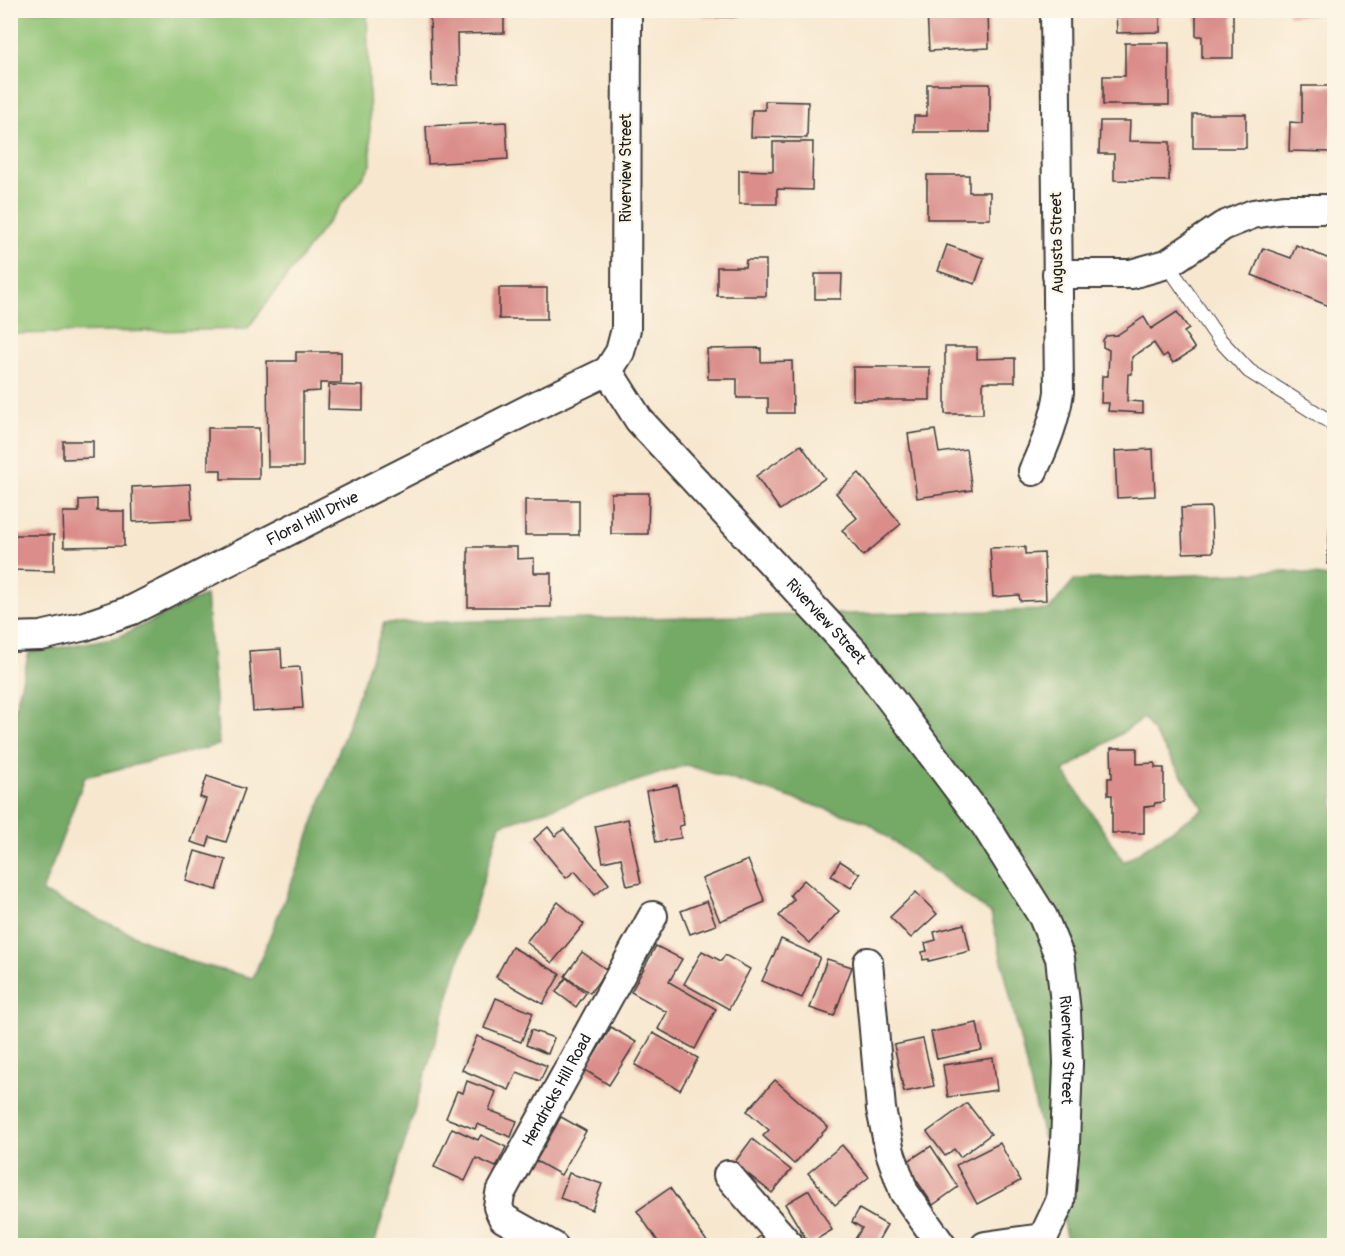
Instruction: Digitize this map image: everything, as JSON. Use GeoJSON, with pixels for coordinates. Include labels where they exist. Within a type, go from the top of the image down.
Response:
{"type":"FeatureCollection","features":[{"type":"Feature","properties":{"kind":"street","name":"Riverview Street"},"geometry":{"type":"LineString","coordinates":[[627,10],[626,329],[620,352],[608,371],[639,420],[858,656],[986,826],[1043,917],[1060,958],[1066,1012],[1068,1063],[1060,1202],[1043,1238],[985,1245]]}},
{"type":"Feature","properties":{"kind":"street","name":"Augusta Street"},"geometry":{"type":"LineString","coordinates":[[1033,471],[1051,429],[1059,392],[1055,10]]}},
{"type":"Feature","properties":{"kind":"street"},"geometry":{"type":"LineString","coordinates":[[1057,274],[1131,274],[1167,264],[1223,226],[1252,214],[1284,209],[1335,209]]}},
{"type":"Feature","properties":{"kind":"street","name":"Floral Hill Drive"},"geometry":{"type":"LineString","coordinates":[[10,637],[41,636],[85,626],[132,610],[608,371]]}},
{"type":"Feature","properties":{"kind":"street","name":"Hendricks Hill Road"},"geometry":{"type":"LineString","coordinates":[[553,1245],[503,1218],[498,1207],[500,1194],[654,916]]}},
{"type":"Feature","properties":{"kind":"street"},"geometry":{"type":"LineString","coordinates":[[868,962],[881,1109],[890,1152],[904,1192],[942,1245]]}},
{"type":"Feature","properties":{"kind":"street"},"geometry":{"type":"LineString","coordinates":[[728,1175],[790,1245]]}},
{"type":"Feature","properties":{"kind":"lane"},"geometry":{"type":"LineString","coordinates":[[1167,264],[1218,338],[1249,371],[1332,423],[1335,428]]}},
{"type":"Feature","properties":{"kind":"green space"},"geometry":{"type":"Polygon","coordinates":[[[10,11],[367,11],[371,165],[247,329],[11,334],[10,11]]]}},
{"type":"Feature","properties":{"kind":"green space"},"geometry":{"type":"Polygon","coordinates":[[[1288,571],[1334,578],[1334,1245],[1068,1245],[991,914],[867,822],[686,765],[500,825],[374,1245],[11,1246],[10,729],[29,653],[118,637],[206,595],[219,745],[85,777],[42,892],[191,962],[253,978],[298,866],[384,623],[1049,610],[1074,580],[1288,571]],[[1144,718],[1064,771],[1124,862],[1204,809],[1144,718]]]}},
{"type":"Feature","properties":{"kind":"building"},"geometry":{"type":"Polygon","coordinates":[[[467,10],[504,10],[504,33],[457,34],[458,85],[432,86],[430,17],[468,16],[467,10]]]}},
{"type":"Feature","properties":{"kind":"building"},"geometry":{"type":"Polygon","coordinates":[[[703,10],[737,10],[737,17],[703,17],[703,10]]]}},
{"type":"Feature","properties":{"kind":"building"},"geometry":{"type":"Polygon","coordinates":[[[927,10],[988,10],[989,48],[929,51],[927,10]]]}},
{"type":"Feature","properties":{"kind":"building"},"geometry":{"type":"Polygon","coordinates":[[[1116,10],[1160,10],[1160,32],[1117,33],[1116,10]]]}},
{"type":"Feature","properties":{"kind":"building"},"geometry":{"type":"Polygon","coordinates":[[[1196,10],[1233,10],[1233,58],[1202,58],[1202,36],[1196,36],[1196,10]]]}},
{"type":"Feature","properties":{"kind":"building"},"geometry":{"type":"Polygon","coordinates":[[[1288,10],[1321,10],[1321,15],[1288,16],[1288,10]]]}},
{"type":"Feature","properties":{"kind":"building"},"geometry":{"type":"Polygon","coordinates":[[[1125,43],[1169,43],[1169,105],[1103,105],[1103,76],[1125,76],[1125,43]]]}},
{"type":"Feature","properties":{"kind":"building"},"geometry":{"type":"Polygon","coordinates":[[[927,84],[990,84],[990,132],[914,132],[914,116],[927,116],[927,84]]]}},
{"type":"Feature","properties":{"kind":"building"},"geometry":{"type":"Polygon","coordinates":[[[1302,86],[1334,86],[1334,126],[1331,126],[1331,152],[1289,151],[1290,122],[1302,123],[1302,86]]]}},
{"type":"Feature","properties":{"kind":"building"},"geometry":{"type":"Polygon","coordinates":[[[765,101],[808,102],[807,138],[751,137],[752,110],[765,110],[765,101]]]}},
{"type":"Feature","properties":{"kind":"building"},"geometry":{"type":"Polygon","coordinates":[[[1193,114],[1246,114],[1246,148],[1193,148],[1193,114]]]}},
{"type":"Feature","properties":{"kind":"building"},"geometry":{"type":"Polygon","coordinates":[[[1100,121],[1130,121],[1129,141],[1170,142],[1169,181],[1114,180],[1114,154],[1099,154],[1100,121]]]}},
{"type":"Feature","properties":{"kind":"building"},"geometry":{"type":"Polygon","coordinates":[[[506,122],[508,159],[428,164],[426,126],[506,122]]]}},
{"type":"Feature","properties":{"kind":"building"},"geometry":{"type":"Polygon","coordinates":[[[773,142],[813,142],[812,190],[777,189],[777,204],[739,204],[739,170],[773,171],[773,142]]]}},
{"type":"Feature","properties":{"kind":"building"},"geometry":{"type":"Polygon","coordinates":[[[927,175],[969,175],[969,192],[990,192],[990,219],[927,219],[927,175]]]}},
{"type":"Feature","properties":{"kind":"building"},"geometry":{"type":"Polygon","coordinates":[[[947,245],[984,258],[975,284],[938,271],[947,245]]]}},
{"type":"Feature","properties":{"kind":"building"},"geometry":{"type":"Polygon","coordinates":[[[1296,245],[1334,261],[1334,294],[1329,306],[1252,275],[1263,248],[1291,258],[1296,245]]]}},
{"type":"Feature","properties":{"kind":"building"},"geometry":{"type":"Polygon","coordinates":[[[746,260],[766,260],[766,296],[717,296],[717,267],[745,267],[746,260]]]}},
{"type":"Feature","properties":{"kind":"building"},"geometry":{"type":"Polygon","coordinates":[[[815,274],[842,274],[841,299],[815,299],[815,274]]]}},
{"type":"Feature","properties":{"kind":"building"},"geometry":{"type":"Polygon","coordinates":[[[499,288],[547,288],[547,319],[499,319],[499,288]]]}},
{"type":"Feature","properties":{"kind":"building"},"geometry":{"type":"Polygon","coordinates":[[[1177,312],[1189,329],[1184,332],[1195,349],[1173,363],[1167,354],[1163,357],[1154,343],[1132,357],[1132,374],[1128,374],[1127,401],[1143,402],[1143,413],[1108,411],[1109,403],[1101,403],[1102,376],[1108,376],[1109,350],[1103,347],[1103,340],[1106,336],[1117,335],[1144,317],[1151,329],[1177,312]]]}},
{"type":"Feature","properties":{"kind":"building"},"geometry":{"type":"Polygon","coordinates":[[[945,347],[977,347],[977,359],[1015,358],[1015,382],[983,382],[983,414],[945,414],[945,347]]]}},
{"type":"Feature","properties":{"kind":"building"},"geometry":{"type":"Polygon","coordinates":[[[761,348],[761,362],[792,361],[793,413],[768,413],[768,398],[737,398],[737,379],[708,379],[707,349],[761,348]]]}},
{"type":"Feature","properties":{"kind":"building"},"geometry":{"type":"Polygon","coordinates":[[[296,352],[341,352],[341,383],[320,383],[320,391],[303,392],[303,467],[268,467],[267,361],[296,361],[296,352]]]}},
{"type":"Feature","properties":{"kind":"building"},"geometry":{"type":"Polygon","coordinates":[[[853,367],[930,367],[930,400],[853,400],[853,367]]]}},
{"type":"Feature","properties":{"kind":"building"},"geometry":{"type":"Polygon","coordinates":[[[329,385],[363,386],[363,410],[328,409],[329,385]]]}},
{"type":"Feature","properties":{"kind":"building"},"geometry":{"type":"Polygon","coordinates":[[[208,428],[259,428],[259,479],[221,479],[221,470],[208,470],[208,428]]]}},
{"type":"Feature","properties":{"kind":"building"},"geometry":{"type":"Polygon","coordinates":[[[935,430],[939,453],[966,449],[972,490],[917,498],[908,434],[935,430]]]}},
{"type":"Feature","properties":{"kind":"building"},"geometry":{"type":"Polygon","coordinates":[[[63,441],[93,441],[93,458],[63,459],[63,441]]]}},
{"type":"Feature","properties":{"kind":"building"},"geometry":{"type":"Polygon","coordinates":[[[801,445],[825,478],[780,510],[756,476],[801,445]]]}},
{"type":"Feature","properties":{"kind":"building"},"geometry":{"type":"Polygon","coordinates":[[[1153,449],[1155,496],[1117,498],[1115,451],[1153,449]]]}},
{"type":"Feature","properties":{"kind":"building"},"geometry":{"type":"Polygon","coordinates":[[[859,473],[901,524],[863,556],[842,530],[857,518],[836,493],[859,473]]]}},
{"type":"Feature","properties":{"kind":"building"},"geometry":{"type":"Polygon","coordinates":[[[190,484],[192,519],[133,522],[132,487],[190,484]]]}},
{"type":"Feature","properties":{"kind":"building"},"geometry":{"type":"Polygon","coordinates":[[[611,493],[649,493],[648,534],[611,534],[611,493]]]}},
{"type":"Feature","properties":{"kind":"building"},"geometry":{"type":"Polygon","coordinates":[[[97,499],[97,511],[124,511],[124,546],[64,547],[63,512],[79,512],[79,500],[97,499]]]}},
{"type":"Feature","properties":{"kind":"building"},"geometry":{"type":"Polygon","coordinates":[[[525,500],[579,500],[579,535],[525,535],[525,500]]]}},
{"type":"Feature","properties":{"kind":"building"},"geometry":{"type":"Polygon","coordinates":[[[1211,507],[1213,552],[1183,553],[1181,508],[1211,507]]]}},
{"type":"Feature","properties":{"kind":"building"},"geometry":{"type":"Polygon","coordinates":[[[1330,520],[1334,521],[1334,565],[1327,564],[1330,520]]]}},
{"type":"Feature","properties":{"kind":"building"},"geometry":{"type":"Polygon","coordinates":[[[10,535],[54,535],[54,571],[10,570],[10,535]]]}},
{"type":"Feature","properties":{"kind":"building"},"geometry":{"type":"Polygon","coordinates":[[[468,547],[517,547],[517,559],[534,558],[534,573],[551,573],[551,607],[468,607],[468,547]]]}},
{"type":"Feature","properties":{"kind":"building"},"geometry":{"type":"Polygon","coordinates":[[[1025,547],[1025,554],[1044,553],[1046,600],[1020,601],[1019,595],[993,597],[990,548],[1025,547]]]}},
{"type":"Feature","properties":{"kind":"building"},"geometry":{"type":"Polygon","coordinates":[[[281,649],[282,668],[300,667],[303,708],[253,711],[249,651],[281,649]]]}},
{"type":"Feature","properties":{"kind":"building"},"geometry":{"type":"Polygon","coordinates":[[[1111,748],[1137,748],[1137,764],[1155,763],[1155,768],[1164,768],[1164,802],[1144,807],[1144,833],[1112,833],[1112,795],[1108,795],[1108,778],[1112,778],[1111,748]]]}},
{"type":"Feature","properties":{"kind":"building"},"geometry":{"type":"Polygon","coordinates":[[[207,776],[245,789],[226,842],[210,837],[207,847],[191,842],[206,799],[200,797],[207,776]]]}},
{"type":"Feature","properties":{"kind":"building"},"geometry":{"type":"Polygon","coordinates":[[[677,785],[684,825],[679,826],[681,838],[656,842],[646,791],[677,785]]]}},
{"type":"Feature","properties":{"kind":"building"},"geometry":{"type":"Polygon","coordinates":[[[628,819],[641,883],[627,886],[621,858],[603,862],[595,826],[628,819]]]}},
{"type":"Feature","properties":{"kind":"building"},"geometry":{"type":"Polygon","coordinates":[[[548,827],[555,836],[564,829],[609,884],[595,895],[575,871],[566,878],[534,839],[548,827]]]}},
{"type":"Feature","properties":{"kind":"building"},"geometry":{"type":"Polygon","coordinates":[[[195,851],[226,860],[217,890],[186,881],[195,851]]]}},
{"type":"Feature","properties":{"kind":"building"},"geometry":{"type":"Polygon","coordinates":[[[748,860],[765,902],[720,921],[702,879],[748,860]]]}},
{"type":"Feature","properties":{"kind":"building"},"geometry":{"type":"Polygon","coordinates":[[[840,861],[860,874],[851,888],[831,876],[840,861]]]}},
{"type":"Feature","properties":{"kind":"building"},"geometry":{"type":"Polygon","coordinates":[[[804,880],[839,911],[810,943],[779,916],[794,899],[790,895],[804,880]]]}},
{"type":"Feature","properties":{"kind":"building"},"geometry":{"type":"Polygon","coordinates":[[[916,892],[937,914],[911,938],[890,917],[916,892]]]}},
{"type":"Feature","properties":{"kind":"building"},"geometry":{"type":"Polygon","coordinates":[[[707,901],[716,925],[690,934],[681,911],[707,901]]]}},
{"type":"Feature","properties":{"kind":"building"},"geometry":{"type":"Polygon","coordinates":[[[558,902],[584,924],[552,963],[526,942],[558,902]]]}},
{"type":"Feature","properties":{"kind":"building"},"geometry":{"type":"Polygon","coordinates":[[[964,924],[970,951],[929,961],[929,959],[923,960],[922,952],[927,951],[925,943],[936,940],[934,932],[964,924]]]}},
{"type":"Feature","properties":{"kind":"building"},"geometry":{"type":"Polygon","coordinates":[[[781,939],[820,957],[802,998],[762,981],[781,939]]]}},
{"type":"Feature","properties":{"kind":"building"},"geometry":{"type":"Polygon","coordinates":[[[656,946],[682,959],[669,982],[716,1009],[695,1049],[658,1029],[667,1012],[631,992],[656,946]]]}},
{"type":"Feature","properties":{"kind":"building"},"geometry":{"type":"Polygon","coordinates":[[[512,947],[560,974],[543,1004],[496,977],[512,947]]]}},
{"type":"Feature","properties":{"kind":"building"},"geometry":{"type":"Polygon","coordinates":[[[702,951],[721,961],[725,955],[750,969],[729,1009],[684,984],[702,951]]]}},
{"type":"Feature","properties":{"kind":"building"},"geometry":{"type":"Polygon","coordinates":[[[582,952],[607,970],[590,993],[565,976],[582,952]]]}},
{"type":"Feature","properties":{"kind":"building"},"geometry":{"type":"Polygon","coordinates":[[[827,959],[852,967],[834,1016],[810,1008],[827,959]]]}},
{"type":"Feature","properties":{"kind":"building"},"geometry":{"type":"Polygon","coordinates":[[[566,978],[586,993],[576,1007],[556,992],[566,978]]]}},
{"type":"Feature","properties":{"kind":"building"},"geometry":{"type":"Polygon","coordinates":[[[496,998],[533,1013],[521,1042],[484,1028],[496,998]]]}},
{"type":"Feature","properties":{"kind":"building"},"geometry":{"type":"Polygon","coordinates":[[[977,1023],[982,1050],[937,1059],[931,1032],[977,1023]]]}},
{"type":"Feature","properties":{"kind":"building"},"geometry":{"type":"Polygon","coordinates":[[[611,1027],[636,1042],[609,1085],[585,1070],[611,1027]]]}},
{"type":"Feature","properties":{"kind":"building"},"geometry":{"type":"Polygon","coordinates":[[[531,1030],[554,1038],[548,1054],[526,1045],[531,1030]]]}},
{"type":"Feature","properties":{"kind":"building"},"geometry":{"type":"Polygon","coordinates":[[[653,1033],[698,1058],[680,1090],[635,1065],[653,1033]]]}},
{"type":"Feature","properties":{"kind":"building"},"geometry":{"type":"Polygon","coordinates":[[[477,1036],[547,1066],[540,1081],[517,1072],[509,1090],[462,1070],[477,1036]]]}},
{"type":"Feature","properties":{"kind":"building"},"geometry":{"type":"Polygon","coordinates":[[[923,1039],[934,1086],[904,1092],[894,1045],[923,1039]]]}},
{"type":"Feature","properties":{"kind":"building"},"geometry":{"type":"Polygon","coordinates":[[[993,1058],[997,1090],[948,1097],[943,1065],[993,1058]]]}},
{"type":"Feature","properties":{"kind":"building"},"geometry":{"type":"Polygon","coordinates":[[[775,1080],[828,1127],[794,1164],[763,1136],[769,1130],[747,1111],[775,1080]]]}},
{"type":"Feature","properties":{"kind":"building"},"geometry":{"type":"Polygon","coordinates":[[[467,1081],[496,1092],[489,1110],[517,1121],[511,1137],[477,1124],[475,1129],[446,1118],[457,1091],[463,1093],[467,1081]]]}},
{"type":"Feature","properties":{"kind":"building"},"geometry":{"type":"Polygon","coordinates":[[[967,1103],[991,1134],[960,1157],[954,1149],[945,1156],[927,1132],[967,1103]]]}},
{"type":"Feature","properties":{"kind":"building"},"geometry":{"type":"Polygon","coordinates":[[[561,1117],[586,1131],[561,1175],[536,1161],[561,1117]]]}},
{"type":"Feature","properties":{"kind":"building"},"geometry":{"type":"Polygon","coordinates":[[[452,1128],[478,1140],[481,1135],[506,1147],[496,1167],[476,1158],[465,1181],[434,1167],[452,1128]]]}},
{"type":"Feature","properties":{"kind":"building"},"geometry":{"type":"Polygon","coordinates":[[[752,1139],[791,1170],[772,1193],[734,1163],[752,1139]]]}},
{"type":"Feature","properties":{"kind":"building"},"geometry":{"type":"Polygon","coordinates":[[[1000,1143],[1020,1181],[977,1204],[956,1165],[1000,1143]]]}},
{"type":"Feature","properties":{"kind":"building"},"geometry":{"type":"Polygon","coordinates":[[[842,1145],[869,1177],[835,1205],[808,1173],[842,1145]]]}},
{"type":"Feature","properties":{"kind":"building"},"geometry":{"type":"Polygon","coordinates":[[[931,1146],[958,1187],[933,1205],[905,1163],[931,1146]]]}},
{"type":"Feature","properties":{"kind":"building"},"geometry":{"type":"Polygon","coordinates":[[[569,1173],[602,1184],[592,1210],[560,1198],[569,1173]]]}},
{"type":"Feature","properties":{"kind":"building"},"geometry":{"type":"Polygon","coordinates":[[[670,1188],[710,1246],[661,1246],[637,1211],[670,1188]]]}},
{"type":"Feature","properties":{"kind":"building"},"geometry":{"type":"Polygon","coordinates":[[[809,1190],[832,1230],[809,1244],[785,1204],[809,1190]]]}},
{"type":"Feature","properties":{"kind":"building"},"geometry":{"type":"Polygon","coordinates":[[[859,1209],[887,1225],[875,1246],[866,1246],[855,1239],[862,1228],[852,1222],[859,1209]]]}},
{"type":"Feature","properties":{"kind":"building"},"geometry":{"type":"Polygon","coordinates":[[[770,1229],[782,1246],[747,1246],[770,1229]]]}}]}
